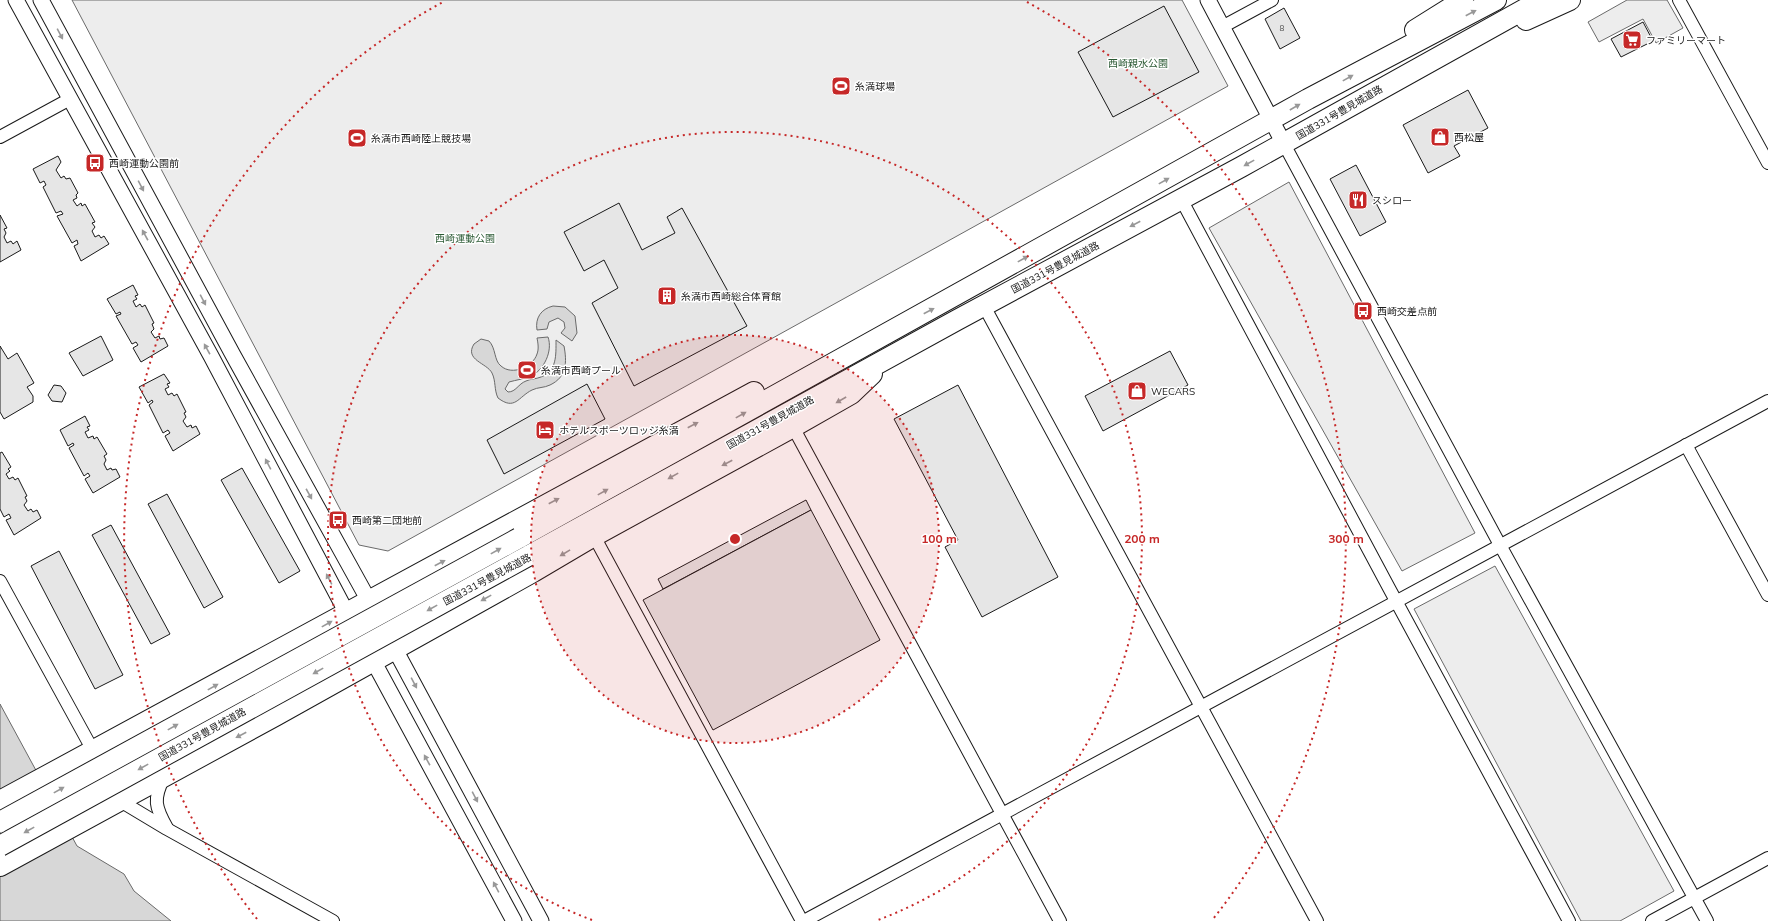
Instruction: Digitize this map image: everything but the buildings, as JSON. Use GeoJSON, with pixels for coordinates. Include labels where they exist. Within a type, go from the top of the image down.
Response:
{"type":"FeatureCollection","features":[{"type":"Feature","properties":{"kind":"highway","name":"国道331号豊見城道路"},"geometry":{"type":"LineString","coordinates":[[0,822],[520,538],[1377,62],[1496,0]]}},
{"type":"Feature","properties":{"kind":"highway","name":"国道331号豊見城道路"},"geometry":{"type":"LineString","coordinates":[[0,846],[891,356],[1284,144],[1451,49],[1541,0]]}},
{"type":"Feature","properties":{"kind":"highway"},"geometry":{"type":"LineString","coordinates":[[1451,49],[1465,48],[1570,0]]}},
{"type":"Feature","properties":{"kind":"highway"},"geometry":{"type":"LineString","coordinates":[[1377,62],[1412,32],[1453,2]]}},
{"type":"Feature","properties":{"kind":"highway"},"geometry":{"type":"LineString","coordinates":[[0,801],[857,336],[895,329]]}},
{"type":"Feature","properties":{"kind":"highway"},"geometry":{"type":"LineString","coordinates":[[0,866],[373,662],[395,648],[533,572],[594,536],[851,394],[891,356]]}},
{"type":"Feature","properties":{"kind":"street"},"geometry":{"type":"LineString","coordinates":[[16,0],[211,356],[347,614],[514,921]]}},
{"type":"Feature","properties":{"kind":"street"},"geometry":{"type":"LineString","coordinates":[[41,0],[233,356],[368,602],[395,648],[541,921]]}},
{"type":"Feature","properties":{"kind":"street"},"geometry":{"type":"LineString","coordinates":[[1208,0],[1271,121],[1500,545],[1707,921]]}},
{"type":"Feature","properties":{"kind":"street"},"geometry":{"type":"LineString","coordinates":[[1222,27],[1272,0]]}},
{"type":"Feature","properties":{"kind":"street"},"geometry":{"type":"LineString","coordinates":[[1679,0],[1768,163]]}},
{"type":"Feature","properties":{"kind":"street"},"geometry":{"type":"LineString","coordinates":[[0,137],[70,98]]}},
{"type":"Feature","properties":{"kind":"street"},"geometry":{"type":"LineString","coordinates":[[1181,199],[1569,921]]}},
{"type":"Feature","properties":{"kind":"street"},"geometry":{"type":"LineString","coordinates":[[984,306],[1317,921]]}},
{"type":"Feature","properties":{"kind":"street"},"geometry":{"type":"LineString","coordinates":[[594,536],[803,921],[1768,401]]}},
{"type":"Feature","properties":{"kind":"street"},"geometry":{"type":"LineString","coordinates":[[793,427],[1060,921]]}},
{"type":"Feature","properties":{"kind":"street"},"geometry":{"type":"LineString","coordinates":[[1686,445],[1768,595]]}},
{"type":"Feature","properties":{"kind":"street"},"geometry":{"type":"LineString","coordinates":[[0,581],[93,751],[122,799],[134,809],[167,829],[333,921]]}},
{"type":"Feature","properties":{"kind":"street"},"geometry":{"type":"LineString","coordinates":[[164,776],[156,800],[158,811],[167,829]]}},
{"type":"Feature","properties":{"kind":"street"},"geometry":{"type":"LineString","coordinates":[[1652,921],[1768,858]]}},
{"type":"Feature","properties":{"kind":"shaded area","name":"西崎運動公園"},"geometry":{"type":"Polygon","coordinates":[[[72,0],[1182,0],[1228,86],[388,551],[359,545],[72,0]]]}},
{"type":"Feature","properties":{"kind":"shaded area"},"geometry":{"type":"Polygon","coordinates":[[[1627,0],[1667,0],[1683,28],[1656,43],[1643,19],[1599,42],[1588,22],[1627,0]]]}},
{"type":"Feature","properties":{"kind":"shaded area"},"geometry":{"type":"Polygon","coordinates":[[[1289,182],[1475,533],[1402,571],[1209,228],[1289,182]]]}},
{"type":"Feature","properties":{"kind":"shaded area"},"geometry":{"type":"Polygon","coordinates":[[[553,306],[565,307],[575,316],[577,333],[572,341],[561,333],[565,328],[564,322],[558,318],[549,322],[547,329],[537,330],[538,318],[542,312],[553,306]]]}},
{"type":"Feature","properties":{"kind":"shaded area","name":"糸満市西崎プール"},"geometry":{"type":"Polygon","coordinates":[[[548,337],[548,354],[540,369],[531,376],[509,382],[505,389],[508,392],[511,392],[523,382],[541,377],[550,371],[554,362],[556,340],[564,346],[565,352],[565,363],[563,373],[560,378],[556,382],[546,387],[532,390],[513,403],[504,402],[498,398],[492,373],[477,361],[472,354],[474,344],[481,339],[489,341],[493,347],[499,364],[506,369],[516,370],[522,369],[535,359],[538,350],[537,338],[548,337]]]}},
{"type":"Feature","properties":{"kind":"shaded area"},"geometry":{"type":"Polygon","coordinates":[[[1495,566],[1674,891],[1620,921],[1581,921],[1414,609],[1495,566]]]}},
{"type":"Feature","properties":{"kind":"shaded area"},"geometry":{"type":"Polygon","coordinates":[[[0,704],[77,846],[124,874],[134,891],[171,921],[0,921],[0,704]]]}},
{"type":"Feature","properties":{"kind":"place","name":"ファミリーマート"},"geometry":{"type":"Point","coordinates":[1632,40]}},
{"type":"Feature","properties":{"kind":"place","name":"糸満球場"},"geometry":{"type":"Point","coordinates":[841,86]}},
{"type":"Feature","properties":{"kind":"place","name":"西松屋"},"geometry":{"type":"Point","coordinates":[1440,137]}},
{"type":"Feature","properties":{"kind":"place","name":"糸満市西崎陸上競技場"},"geometry":{"type":"Point","coordinates":[357,138]}},
{"type":"Feature","properties":{"kind":"place","name":"西崎運動公園前"},"geometry":{"type":"Point","coordinates":[95,163]}},
{"type":"Feature","properties":{"kind":"place","name":"スシロー"},"geometry":{"type":"Point","coordinates":[1358,200]}},
{"type":"Feature","properties":{"kind":"place","name":"糸満市西崎総合体育館"},"geometry":{"type":"Point","coordinates":[667,296]}},
{"type":"Feature","properties":{"kind":"place","name":"西崎交差点前"},"geometry":{"type":"Point","coordinates":[1363,311]}},
{"type":"Feature","properties":{"kind":"place","name":"糸満市西崎プール"},"geometry":{"type":"Point","coordinates":[527,370]}},
{"type":"Feature","properties":{"kind":"place","name":"WECARS"},"geometry":{"type":"Point","coordinates":[1137,391]}},
{"type":"Feature","properties":{"kind":"place","name":"ホテルスポーツロッジ糸満"},"geometry":{"type":"Point","coordinates":[545,430]}},
{"type":"Feature","properties":{"kind":"place","name":"西崎第二団地前"},"geometry":{"type":"Point","coordinates":[338,520]}},
{"type":"Feature","properties":{"kind":"park label","name":"西崎親水公園"},"geometry":{"type":"Point","coordinates":[1138,63]}}]}
